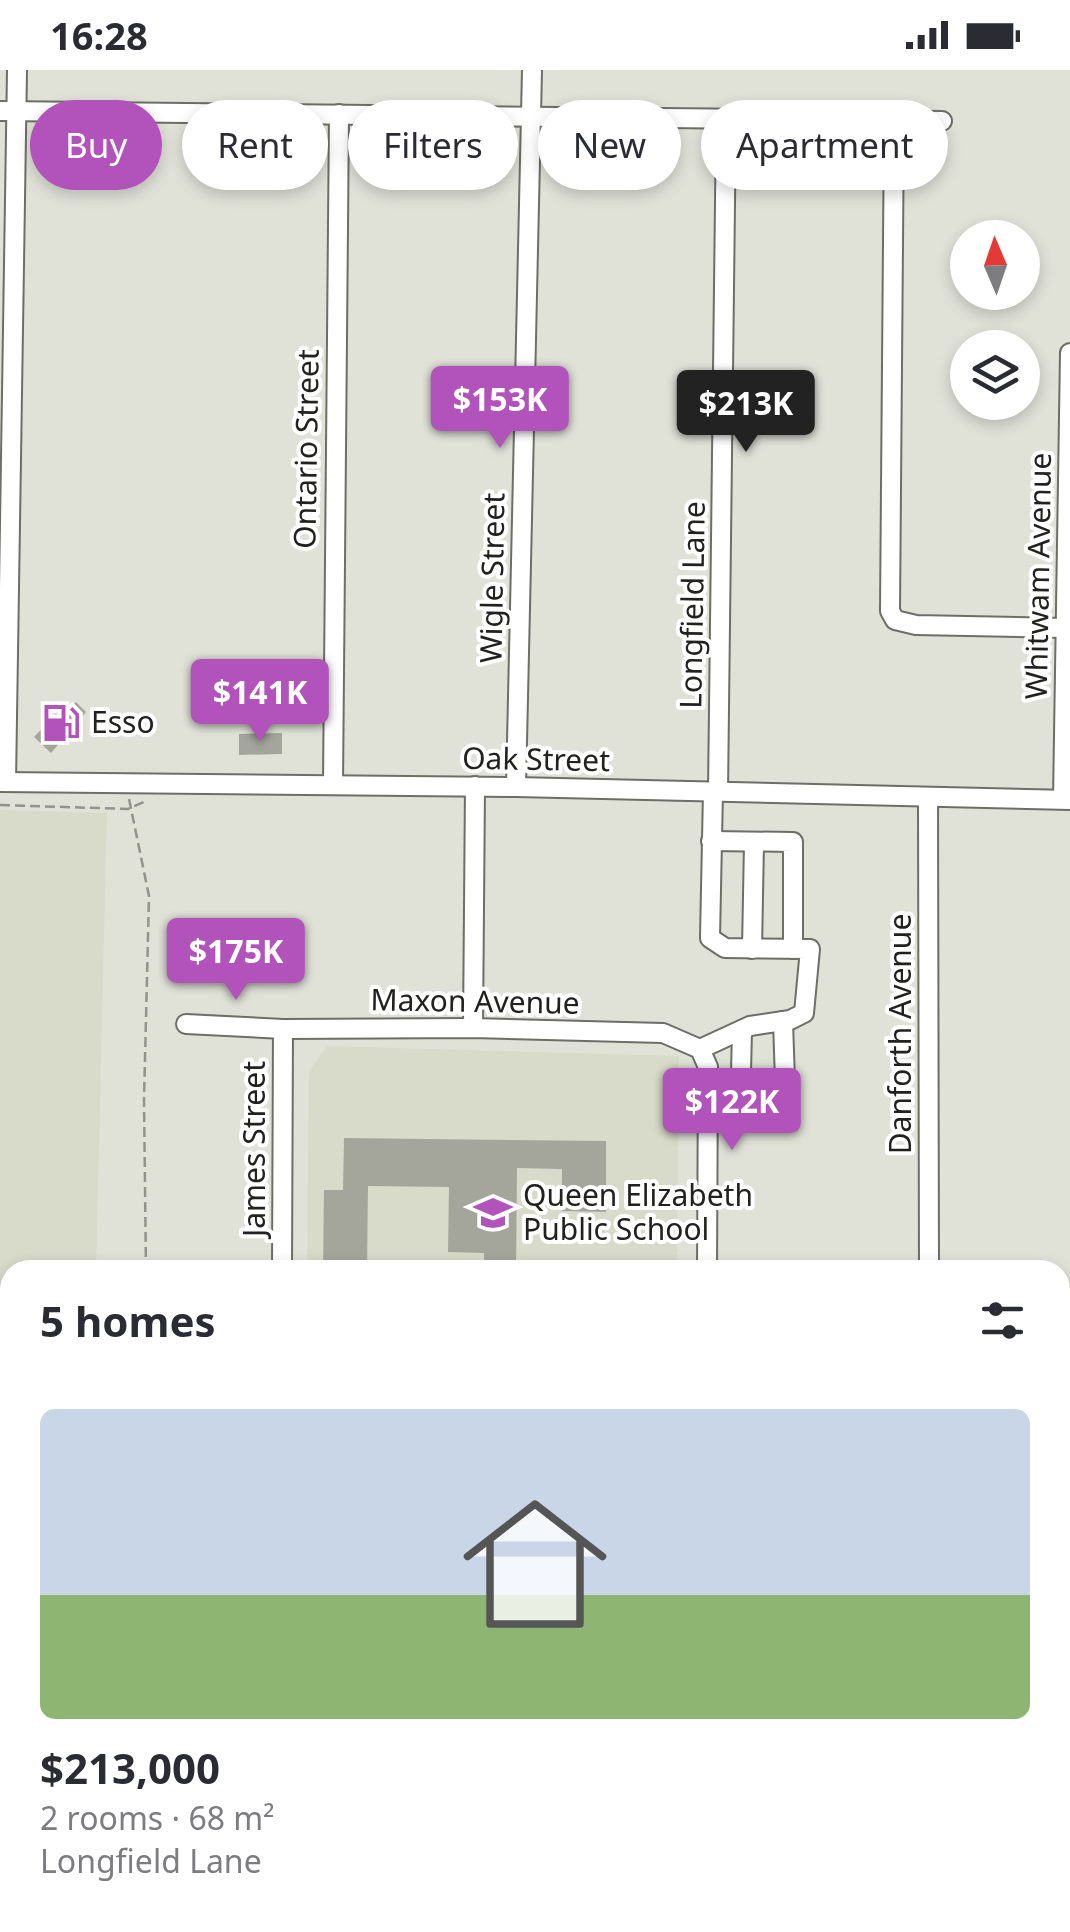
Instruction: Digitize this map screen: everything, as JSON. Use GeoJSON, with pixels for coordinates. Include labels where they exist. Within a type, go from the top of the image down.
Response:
{"type":"FeatureCollection","features":[{"type":"Feature","properties":{"kind":"street"},"geometry":{"type":"LineString","coordinates":[[3,782],[8,111],[17,70]]}},
{"type":"Feature","properties":{"kind":"street","name":"Wigle Street"},"geometry":{"type":"LineString","coordinates":[[516,787],[532,70]]}},
{"type":"Feature","properties":{"kind":"street"},"geometry":{"type":"LineString","coordinates":[[8,111],[701,119]]}},
{"type":"Feature","properties":{"kind":"street","name":"Ontario Street"},"geometry":{"type":"LineString","coordinates":[[333,785],[339,114]]}},
{"type":"Feature","properties":{"kind":"street","name":"Longfield Lane"},"geometry":{"type":"LineString","coordinates":[[725,190],[716,792],[710,938],[725,948],[752,948]]}},
{"type":"Feature","properties":{"kind":"street"},"geometry":{"type":"LineString","coordinates":[[893,190],[890,611],[895,620],[916,625],[1066,628]]}},
{"type":"Feature","properties":{"kind":"street","name":"Whitwam Avenue"},"geometry":{"type":"LineString","coordinates":[[1066,799],[1070,352]]}},
{"type":"Feature","properties":{"kind":"street","name":"Oak Street"},"geometry":{"type":"LineString","coordinates":[[3,782],[475,786],[928,799],[1066,799]]}},
{"type":"Feature","properties":{"kind":"street"},"geometry":{"type":"LineString","coordinates":[[474,1028],[475,786]]}},
{"type":"Feature","properties":{"kind":"street","name":"Danforth Avenue"},"geometry":{"type":"LineString","coordinates":[[928,799],[929,1260]]}},
{"type":"Feature","properties":{"kind":"street"},"geometry":{"type":"LineString","coordinates":[[711,841],[793,842],[793,949]]}},
{"type":"Feature","properties":{"kind":"street"},"geometry":{"type":"LineString","coordinates":[[707,1260],[708,1067],[700,1049],[742,1030],[783,1022],[804,1013],[806,1004],[810,949],[752,948],[754,843]]}},
{"type":"Feature","properties":{"kind":"street"},"geometry":{"type":"LineString","coordinates":[[783,1022],[786,1111]]}},
{"type":"Feature","properties":{"kind":"street","name":"Maxon Avenue"},"geometry":{"type":"LineString","coordinates":[[186,1024],[283,1029],[474,1028],[663,1033],[700,1049]]}},
{"type":"Feature","properties":{"kind":"street","name":"James Street"},"geometry":{"type":"LineString","coordinates":[[282,1260],[283,1029]]}},
{"type":"Feature","properties":{"kind":"street"},"geometry":{"type":"LineString","coordinates":[[740,1116],[742,1030]]}},
{"type":"Feature","properties":{"kind":"path"},"geometry":{"type":"LineString","coordinates":[[130,782],[128,809],[149,896],[144,1100],[146,1260]]}},
{"type":"Feature","properties":{"kind":"path"},"geometry":{"type":"LineString","coordinates":[[0,806],[128,809]]}},
{"type":"Feature","properties":{"kind":"shaded area"},"geometry":{"type":"Polygon","coordinates":[[[0,810],[107,813],[96,1260],[0,1260],[0,810]]]}},
{"type":"Feature","properties":{"kind":"shaded area","name":"Queen Elizabeth Public School"},"geometry":{"type":"Polygon","coordinates":[[[328,1046],[679,1056],[677,1260],[307,1260],[309,1070],[328,1046]]]}},
{"type":"Feature","properties":{"kind":"building","name":"Esso"},"geometry":{"type":"Polygon","coordinates":[[[76,702],[86,712],[51,753],[34,737],[56,714],[60,718],[76,702]]]}},
{"type":"Feature","properties":{"kind":"building"},"geometry":{"type":"Polygon","coordinates":[[[282,733],[282,754],[239,755],[239,734],[282,733]]]}},
{"type":"Feature","properties":{"kind":"building"},"geometry":{"type":"Polygon","coordinates":[[[344,1138],[606,1141],[606,1212],[562,1211],[562,1169],[517,1168],[516,1260],[484,1260],[484,1253],[448,1252],[449,1187],[368,1186],[367,1260],[323,1260],[324,1190],[343,1190],[344,1138]]]}},
{"type":"Feature","properties":{"kind":"place","name":"Esso"},"geometry":{"type":"Point","coordinates":[61,723]}},
{"type":"Feature","properties":{"kind":"place","name":"Queen Elizabeth Public School"},"geometry":{"type":"Point","coordinates":[493,1213]}}]}
